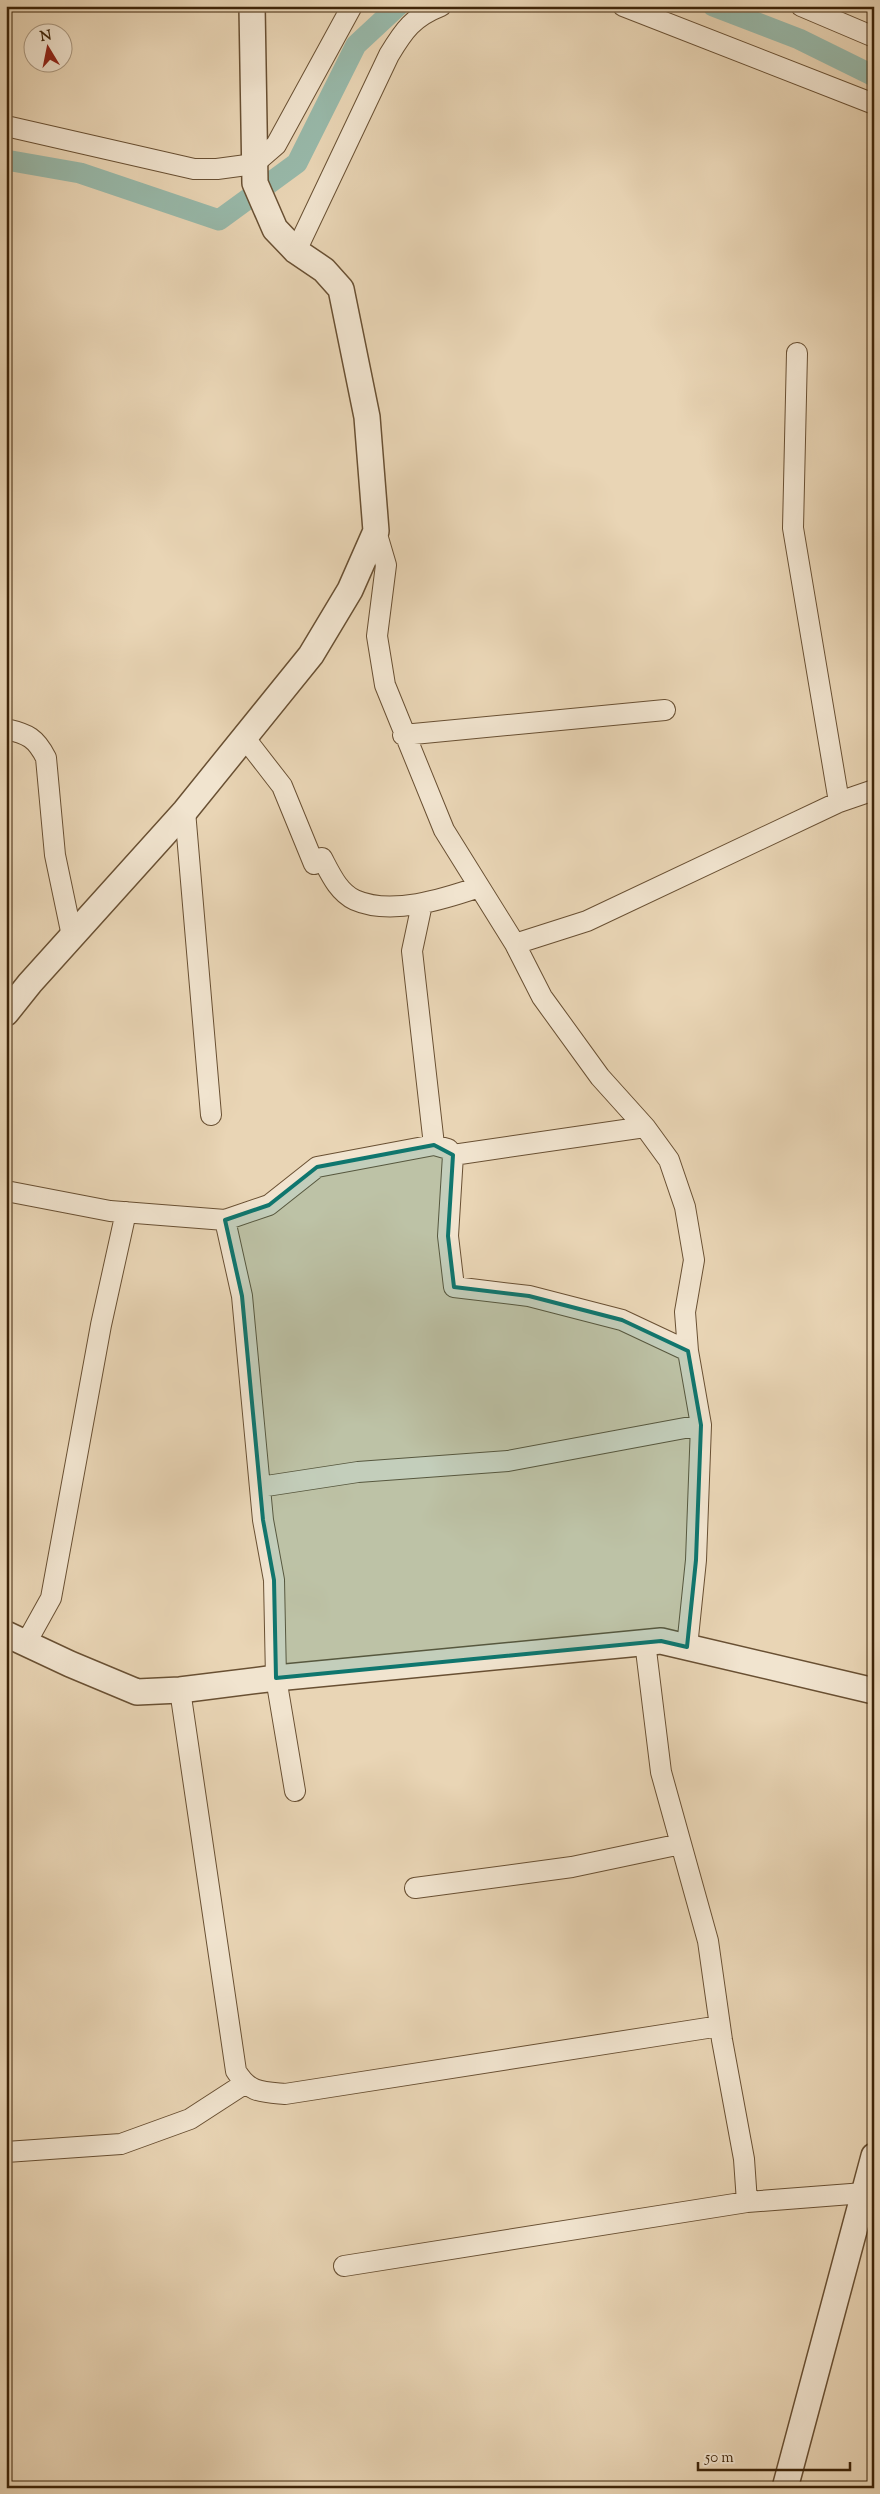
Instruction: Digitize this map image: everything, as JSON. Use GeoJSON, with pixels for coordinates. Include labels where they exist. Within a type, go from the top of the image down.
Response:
{"type":"FeatureCollection","features":[{"type":"Feature","properties":{"kind":"street"},"geometry":{"type":"LineString","coordinates":[[252,6],[254,173],[275,229],[296,251],[324,270],[342,289],[367,417],[376,531],[386,566],[377,636],[385,685],[444,830],[515,944],[542,997],[600,1078],[645,1127],[669,1160],[685,1207],[694,1260],[685,1312],[688,1351],[701,1425],[696,1560],[686,1647]]}},
{"type":"Feature","properties":{"kind":"street"},"geometry":{"type":"LineString","coordinates":[[254,173],[276,145],[352,6]]}},
{"type":"Feature","properties":{"kind":"street"},"geometry":{"type":"LineString","coordinates":[[296,251],[389,55],[404,30],[421,15],[441,6]]}},
{"type":"Feature","properties":{"kind":"street"},"geometry":{"type":"LineString","coordinates":[[623,6],[874,104]]}},
{"type":"Feature","properties":{"kind":"street"},"geometry":{"type":"LineString","coordinates":[[801,6],[874,37]]}},
{"type":"Feature","properties":{"kind":"street"},"geometry":{"type":"LineString","coordinates":[[6,126],[194,169],[254,173]]}},
{"type":"Feature","properties":{"kind":"street"},"geometry":{"type":"LineString","coordinates":[[797,353],[794,528],[839,802]]}},
{"type":"Feature","properties":{"kind":"street"},"geometry":{"type":"LineString","coordinates":[[6,1013],[72,936],[185,811],[311,655],[350,590],[376,531]]}},
{"type":"Feature","properties":{"kind":"street"},"geometry":{"type":"LineString","coordinates":[[404,735],[665,710]]}},
{"type":"Feature","properties":{"kind":"street"},"geometry":{"type":"LineString","coordinates":[[6,730],[25,733],[40,746],[46,758],[55,855],[72,936]]}},
{"type":"Feature","properties":{"kind":"street"},"geometry":{"type":"LineString","coordinates":[[244,737],[282,786],[318,861],[337,885],[354,900],[387,905],[422,904],[441,900],[479,887]]}},
{"type":"Feature","properties":{"kind":"street"},"geometry":{"type":"LineString","coordinates":[[515,944],[587,921],[839,802],[874,790]]}},
{"type":"Feature","properties":{"kind":"street"},"geometry":{"type":"LineString","coordinates":[[185,811],[211,1115]]}},
{"type":"Feature","properties":{"kind":"street"},"geometry":{"type":"LineString","coordinates":[[422,904],[412,951],[434,1145]]}},
{"type":"Feature","properties":{"kind":"street"},"geometry":{"type":"LineString","coordinates":[[453,1155],[645,1127]]}},
{"type":"Feature","properties":{"kind":"street"},"geometry":{"type":"LineString","coordinates":[[6,1191],[110,1211],[225,1220],[269,1205],[317,1167],[434,1145],[448,1149],[453,1155],[448,1236],[454,1287],[529,1296],[622,1320],[688,1351]]}},
{"type":"Feature","properties":{"kind":"street"},"geometry":{"type":"LineString","coordinates":[[126,1212],[101,1325],[51,1598],[16,1638],[70,1664],[137,1692],[180,1690],[276,1678],[661,1641],[874,1691]]}},
{"type":"Feature","properties":{"kind":"street"},"geometry":{"type":"LineString","coordinates":[[225,1220],[242,1296],[260,1486],[274,1580],[276,1678],[295,1791]]}},
{"type":"Feature","properties":{"kind":"street"},"geometry":{"type":"LineString","coordinates":[[260,1486],[358,1472],[508,1461],[701,1425]]}},
{"type":"Feature","properties":{"kind":"street"},"geometry":{"type":"LineString","coordinates":[[645,1642],[661,1772],[708,1941],[720,2026],[744,2159],[747,2202]]}},
{"type":"Feature","properties":{"kind":"street"},"geometry":{"type":"LineString","coordinates":[[180,1690],[236,2071],[244,2084],[262,2092],[285,2094],[720,2026]]}},
{"type":"Feature","properties":{"kind":"street"},"geometry":{"type":"LineString","coordinates":[[415,1888],[572,1868],[681,1844]]}},
{"type":"Feature","properties":{"kind":"street"},"geometry":{"type":"LineString","coordinates":[[6,2152],[121,2144],[190,2119],[244,2084]]}},
{"type":"Feature","properties":{"kind":"street"},"geometry":{"type":"LineString","coordinates":[[785,2488],[874,2156]]}},
{"type":"Feature","properties":{"kind":"street"},"geometry":{"type":"LineString","coordinates":[[344,2266],[747,2202],[864,2193]]}},
{"type":"Feature","properties":{"kind":"highlighted area"},"geometry":{"type":"Polygon","coordinates":[[[434,1145],[453,1155],[448,1236],[454,1287],[529,1296],[622,1320],[688,1351],[701,1425],[696,1560],[687,1647],[661,1641],[276,1678],[274,1580],[263,1520],[242,1296],[225,1220],[269,1205],[317,1167],[434,1145]]]}},
{"type":"Feature","properties":{"kind":"waterway"},"geometry":{"type":"LineString","coordinates":[[6,160],[80,173],[219,220],[297,163],[356,45],[398,6]]}},
{"type":"Feature","properties":{"kind":"waterway"},"geometry":{"type":"LineString","coordinates":[[713,6],[799,39],[874,76]]}}]}
